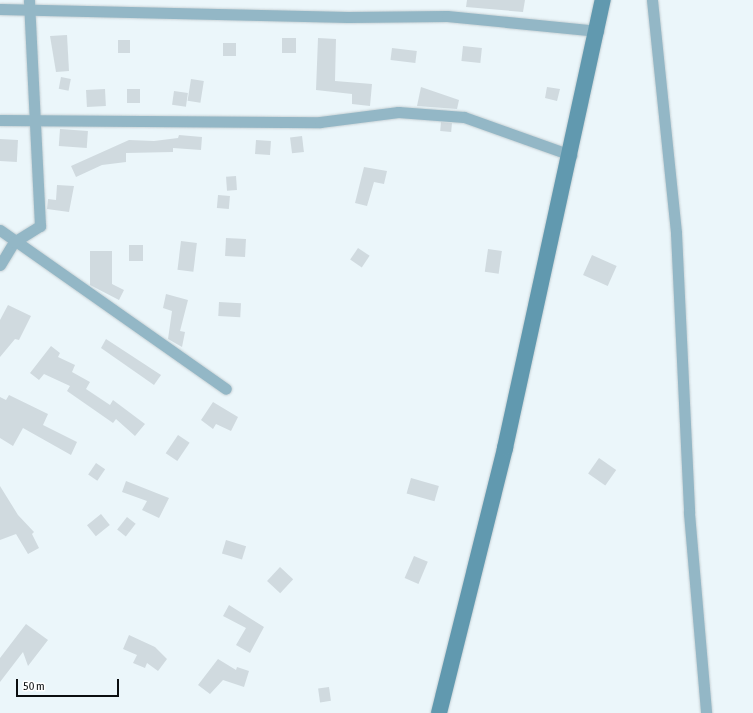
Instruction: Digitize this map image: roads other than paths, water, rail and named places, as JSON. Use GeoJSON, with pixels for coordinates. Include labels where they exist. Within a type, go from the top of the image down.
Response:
{"type":"FeatureCollection","features":[{"type":"Feature","properties":{"kind":"main road"},"geometry":{"type":"LineString","coordinates":[[439,713],[505,448],[598,31],[603,0]]}},
{"type":"Feature","properties":{"kind":"street"},"geometry":{"type":"LineString","coordinates":[[652,0],[676,233],[689,513],[706,713]]}},
{"type":"Feature","properties":{"kind":"street"},"geometry":{"type":"LineString","coordinates":[[0,265],[14,242],[40,226],[36,120],[29,5]]}},
{"type":"Feature","properties":{"kind":"street"},"geometry":{"type":"LineString","coordinates":[[0,9],[29,5],[348,17],[447,16],[598,31]]}},
{"type":"Feature","properties":{"kind":"street"},"geometry":{"type":"LineString","coordinates":[[0,120],[320,122],[398,112],[464,117],[570,155]]}},
{"type":"Feature","properties":{"kind":"street"},"geometry":{"type":"LineString","coordinates":[[0,230],[14,242],[226,389]]}}]}
